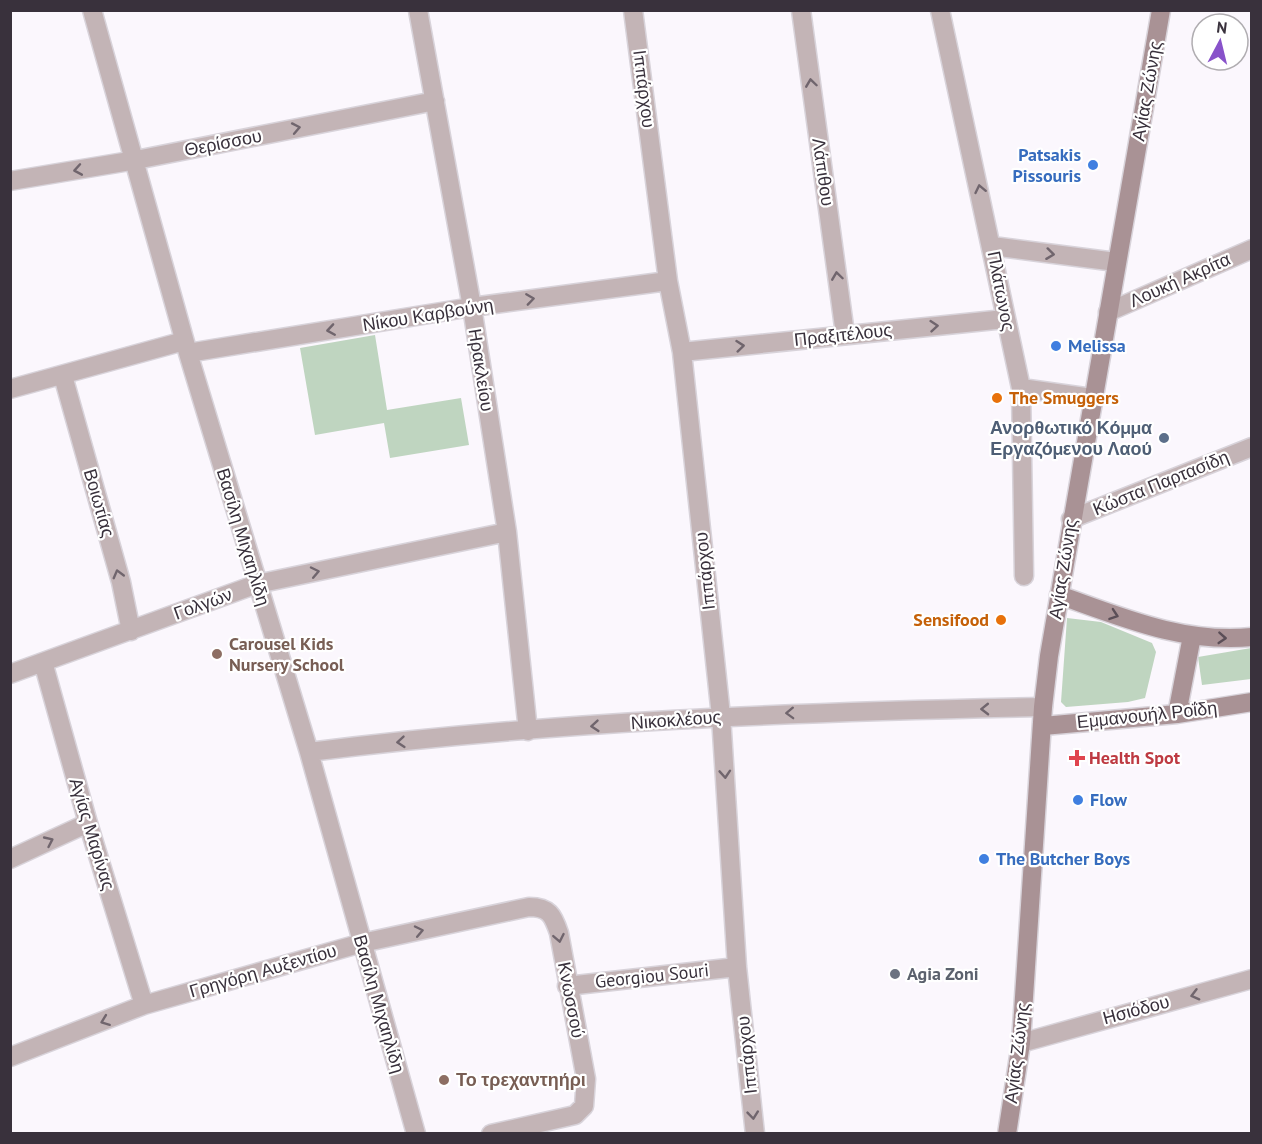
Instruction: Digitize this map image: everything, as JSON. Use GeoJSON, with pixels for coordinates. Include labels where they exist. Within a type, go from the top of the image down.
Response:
{"type":"FeatureCollection","features":[{"type":"Feature","properties":{"kind":"main road","name":"Αγίας Ζώνης"},"geometry":{"type":"LineString","coordinates":[[1007,1134],[1020,1043],[1043,708],[1071,519],[1161,10]]}},
{"type":"Feature","properties":{"kind":"main road"},"geometry":{"type":"LineString","coordinates":[[1059,595],[1138,622],[1192,636],[1230,639],[1251,637]]}},
{"type":"Feature","properties":{"kind":"main road"},"geometry":{"type":"LineString","coordinates":[[1177,714],[1192,636]]}},
{"type":"Feature","properties":{"kind":"main road","name":"Εμμανουήλ Ροΐδη"},"geometry":{"type":"LineString","coordinates":[[1043,726],[1177,714],[1251,702]]}},
{"type":"Feature","properties":{"kind":"street","name":"Βασίλη Μιχαηλίδη"},"geometry":{"type":"LineString","coordinates":[[92,10],[186,347],[309,752],[416,1134]]}},
{"type":"Feature","properties":{"kind":"street","name":"Ηρακλείου"},"geometry":{"type":"LineString","coordinates":[[418,10],[472,307],[507,532],[528,731]]}},
{"type":"Feature","properties":{"kind":"street","name":"Ιππάρχου"},"geometry":{"type":"LineString","coordinates":[[633,10],[668,281],[682,352],[721,716],[738,967],[755,1134]]}},
{"type":"Feature","properties":{"kind":"street","name":"Λάπιθου"},"geometry":{"type":"LineString","coordinates":[[801,10],[845,334]]}},
{"type":"Feature","properties":{"kind":"street","name":"Πλάτωνος"},"geometry":{"type":"LineString","coordinates":[[940,10],[1021,388],[1024,576]]}},
{"type":"Feature","properties":{"kind":"street","name":"Θερίσσου"},"geometry":{"type":"LineString","coordinates":[[10,181],[135,160],[435,101]]}},
{"type":"Feature","properties":{"kind":"street"},"geometry":{"type":"LineString","coordinates":[[992,246],[1116,262]]}},
{"type":"Feature","properties":{"kind":"street","name":"Λουκή Ακρίτα"},"geometry":{"type":"LineString","coordinates":[[1108,312],[1251,249]]}},
{"type":"Feature","properties":{"kind":"street","name":"Νίκου Καρβούνη"},"geometry":{"type":"LineString","coordinates":[[10,389],[186,347],[668,281]]}},
{"type":"Feature","properties":{"kind":"street","name":"Πραξιτέλους"},"geometry":{"type":"LineString","coordinates":[[682,352],[1005,319]]}},
{"type":"Feature","properties":{"kind":"street","name":"Βοιωτίας"},"geometry":{"type":"LineString","coordinates":[[63,376],[121,582],[131,631]]}},
{"type":"Feature","properties":{"kind":"street"},"geometry":{"type":"LineString","coordinates":[[1021,388],[1092,399]]}},
{"type":"Feature","properties":{"kind":"street","name":"Κώστα Παρτασίδη"},"geometry":{"type":"LineString","coordinates":[[1071,519],[1251,447]]}},
{"type":"Feature","properties":{"kind":"street","name":"Γολγών"},"geometry":{"type":"LineString","coordinates":[[10,674],[257,584],[507,532]]}},
{"type":"Feature","properties":{"kind":"street","name":"Αγίας Μαρίνας"},"geometry":{"type":"LineString","coordinates":[[43,662],[88,824],[144,1005]]}},
{"type":"Feature","properties":{"kind":"street","name":"Νικοκλέους"},"geometry":{"type":"LineString","coordinates":[[309,752],[528,731],[721,716],[1043,708]]}},
{"type":"Feature","properties":{"kind":"street"},"geometry":{"type":"LineString","coordinates":[[10,859],[88,824]]}},
{"type":"Feature","properties":{"kind":"street","name":"Κνωσσού"},"geometry":{"type":"LineString","coordinates":[[491,1134],[575,1115],[584,1106],[586,1079],[559,933],[549,911],[542,907],[522,909]]}},
{"type":"Feature","properties":{"kind":"street","name":"Γρηγόρη Αυξεντίου"},"geometry":{"type":"LineString","coordinates":[[10,1057],[144,1005],[362,943],[522,909]]}},
{"type":"Feature","properties":{"kind":"street","name":"Georgiou Souri"},"geometry":{"type":"LineString","coordinates":[[567,986],[738,967]]}},
{"type":"Feature","properties":{"kind":"street","name":"Ησιόδου"},"geometry":{"type":"LineString","coordinates":[[1020,1043],[1251,979]]}},
{"type":"Feature","properties":{"kind":"green space"},"geometry":{"type":"Polygon","coordinates":[[[375,335],[387,410],[461,398],[469,445],[390,458],[384,423],[315,435],[300,348],[375,335]]]}},
{"type":"Feature","properties":{"kind":"green space"},"geometry":{"type":"Polygon","coordinates":[[[1067,618],[1101,622],[1152,643],[1156,652],[1145,698],[1128,702],[1066,707],[1061,702],[1067,618]]]}},
{"type":"Feature","properties":{"kind":"green space"},"geometry":{"type":"Polygon","coordinates":[[[1251,648],[1251,679],[1202,685],[1198,657],[1251,648]]]}},
{"type":"Feature","properties":{"kind":"place","name":"Patsakis Pissouris"},"geometry":{"type":"Point","coordinates":[1093,165]}},
{"type":"Feature","properties":{"kind":"place","name":"Melissa"},"geometry":{"type":"Point","coordinates":[1056,346]}},
{"type":"Feature","properties":{"kind":"place","name":"The Smuggers"},"geometry":{"type":"Point","coordinates":[997,398]}},
{"type":"Feature","properties":{"kind":"place","name":"Ανορθωτικό Κόμμα Εργαζόμενου Λαού"},"geometry":{"type":"Point","coordinates":[1164,438]}},
{"type":"Feature","properties":{"kind":"place","name":"Sensifood"},"geometry":{"type":"Point","coordinates":[1001,620]}},
{"type":"Feature","properties":{"kind":"place","name":"Carousel Kids Nursery School"},"geometry":{"type":"Point","coordinates":[217,654]}},
{"type":"Feature","properties":{"kind":"place","name":"Health Spot"},"geometry":{"type":"Point","coordinates":[1077,758]}},
{"type":"Feature","properties":{"kind":"place","name":"Flow"},"geometry":{"type":"Point","coordinates":[1078,800]}},
{"type":"Feature","properties":{"kind":"place","name":"The Butcher Boys"},"geometry":{"type":"Point","coordinates":[984,859]}},
{"type":"Feature","properties":{"kind":"place","name":"Agia Zoni"},"geometry":{"type":"Point","coordinates":[895,974]}},
{"type":"Feature","properties":{"kind":"place","name":"Το τρεχαντηήρι"},"geometry":{"type":"Point","coordinates":[444,1080]}}]}
